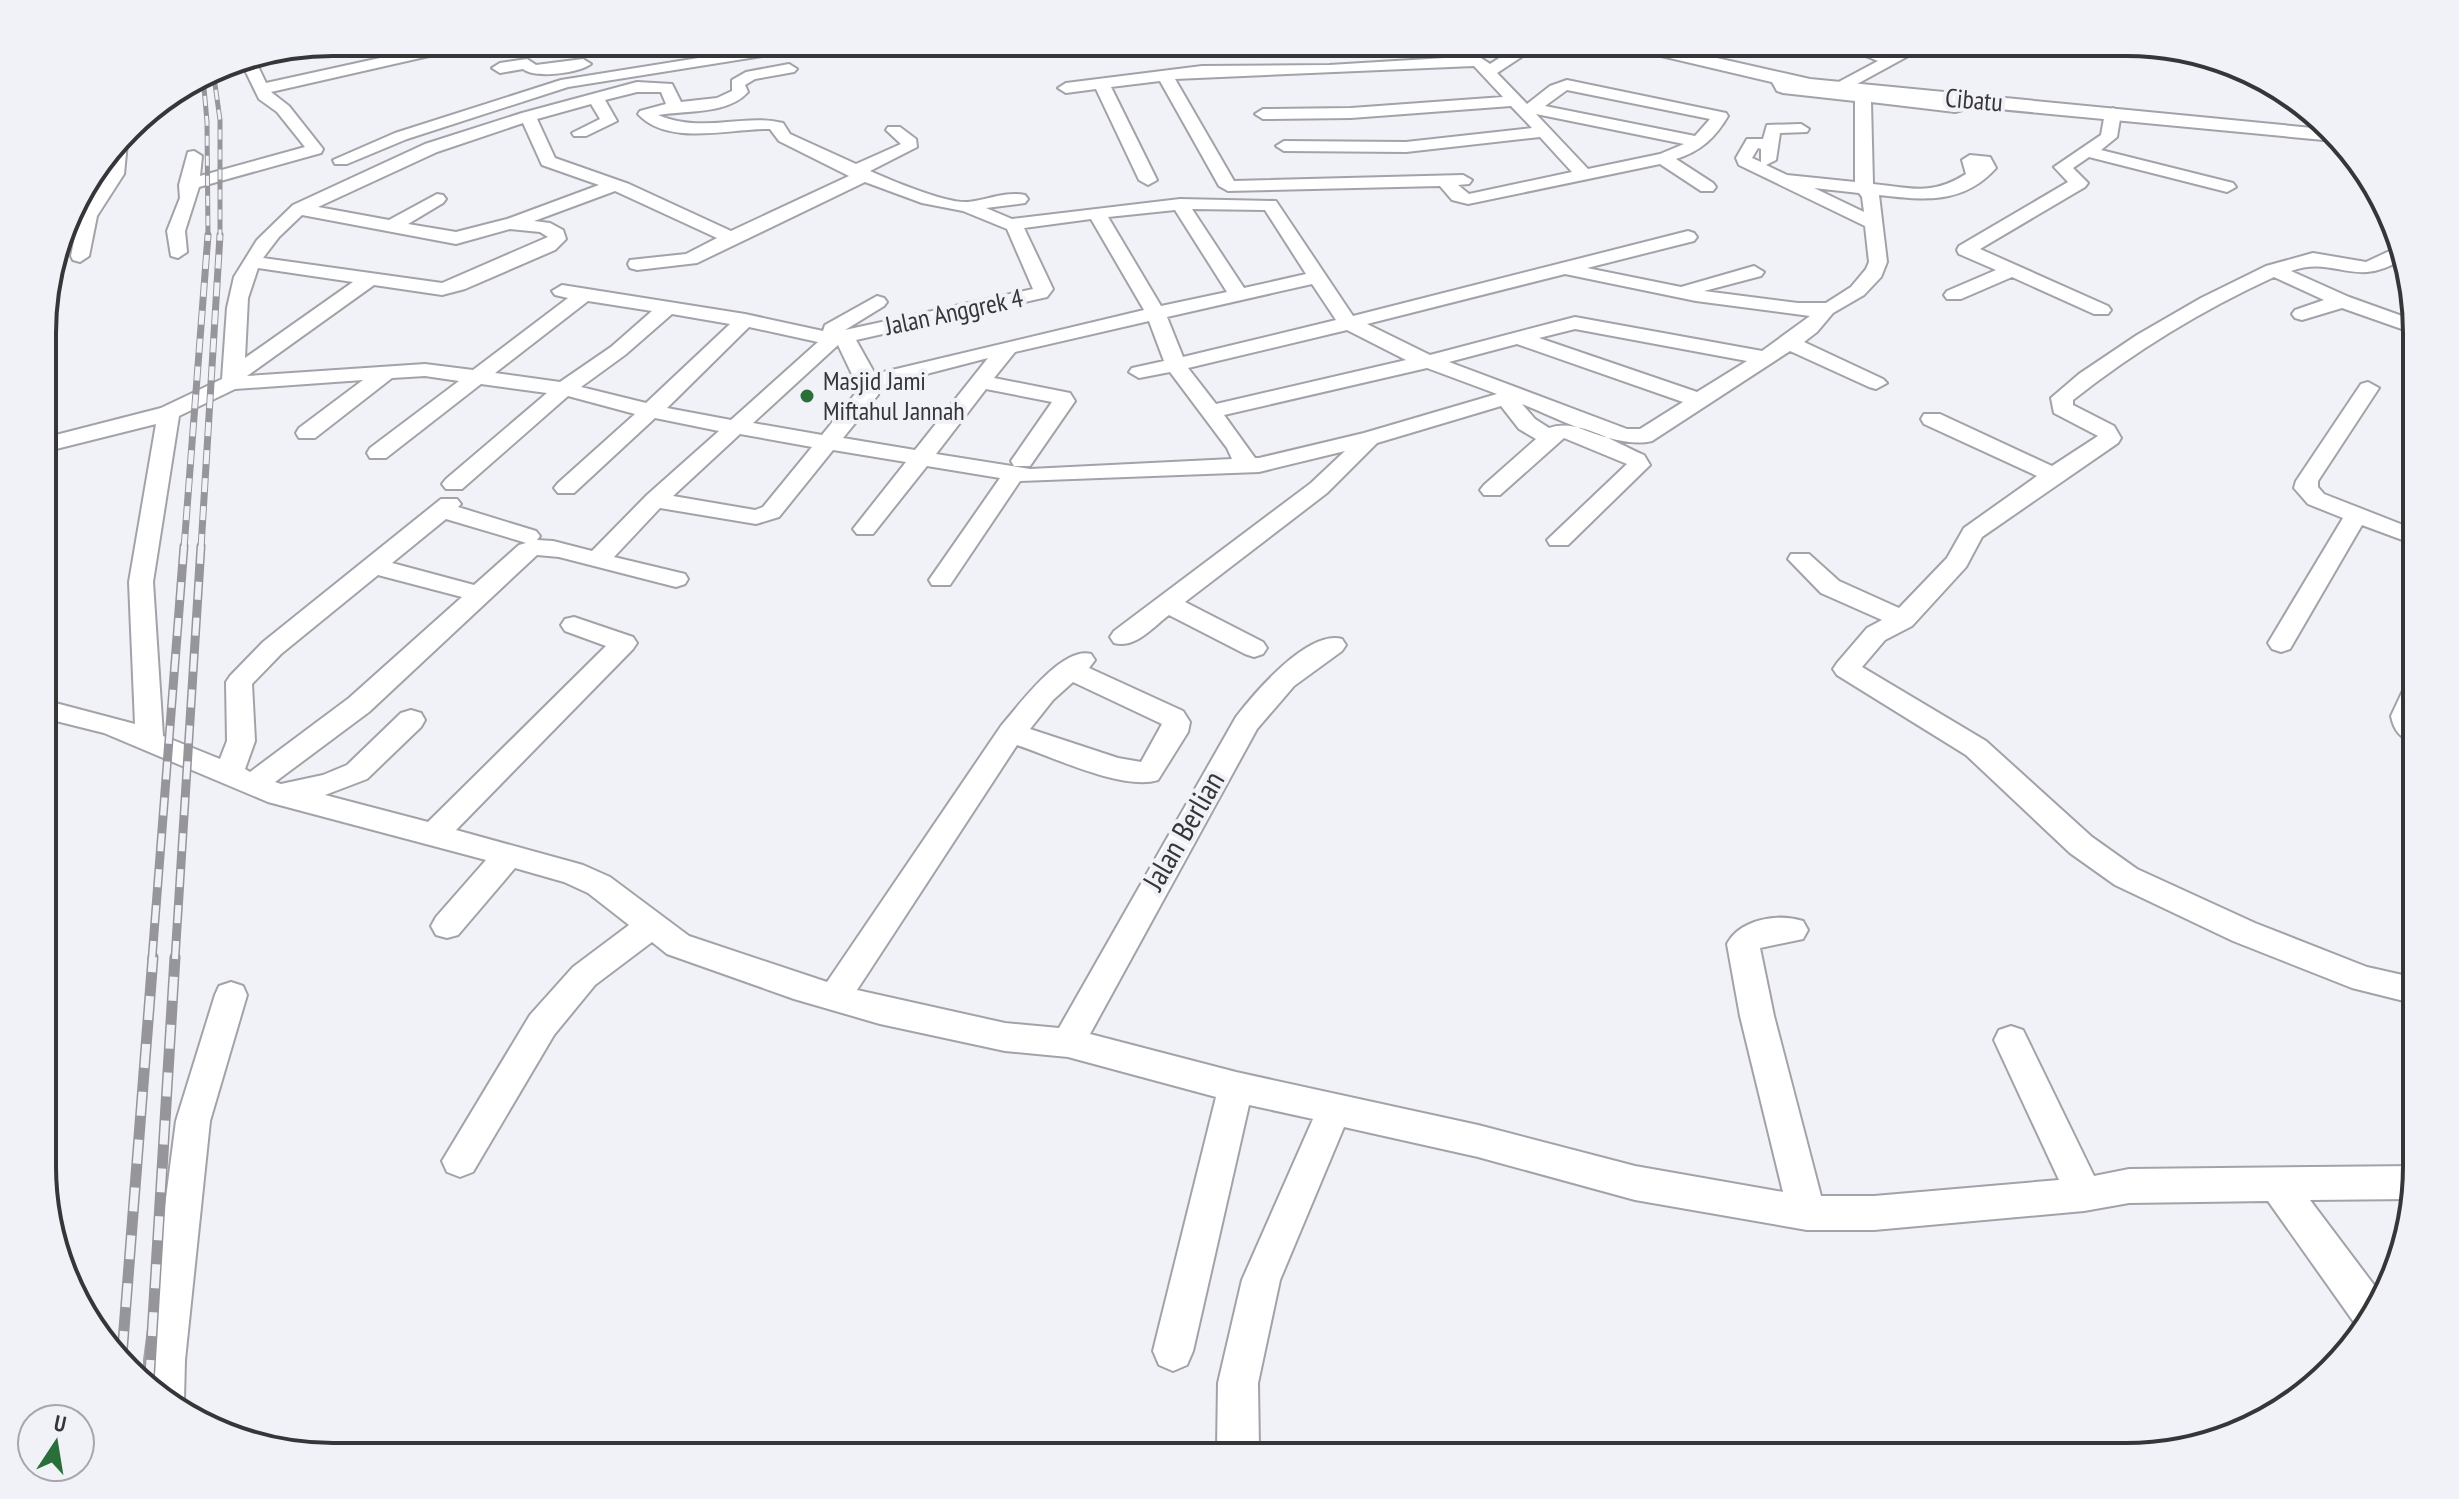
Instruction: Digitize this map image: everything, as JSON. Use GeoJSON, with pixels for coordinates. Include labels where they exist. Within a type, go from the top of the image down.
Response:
{"type":"FeatureCollection","features":[{"type":"Feature","properties":{"kind":"street"},"geometry":{"type":"LineString","coordinates":[[261,89],[410,56]]}},
{"type":"Feature","properties":{"kind":"street"},"geometry":{"type":"LineString","coordinates":[[488,56],[500,68],[533,114],[548,161],[615,185],[733,237]]}},
{"type":"Feature","properties":{"kind":"street"},"geometry":{"type":"LineString","coordinates":[[341,160],[519,96],[587,78],[745,56]]}},
{"type":"Feature","properties":{"kind":"street"},"geometry":{"type":"LineString","coordinates":[[1297,166],[1252,98],[1371,96],[1494,78],[1517,56]]}},
{"type":"Feature","properties":{"kind":"street","name":"Cibatu"},"geometry":{"type":"LineString","coordinates":[[1680,56],[1779,80],[1839,88],[2320,135]]}},
{"type":"Feature","properties":{"kind":"street"},"geometry":{"type":"LineString","coordinates":[[1839,88],[1885,56]]}},
{"type":"Feature","properties":{"kind":"street"},"geometry":{"type":"LineString","coordinates":[[1066,88],[1164,74],[1329,70],[1469,59],[1478,61],[1578,170]]}},
{"type":"Feature","properties":{"kind":"street"},"geometry":{"type":"LineString","coordinates":[[500,68],[527,64],[532,70],[597,60]]}},
{"type":"Feature","properties":{"kind":"street"},"geometry":{"type":"LineString","coordinates":[[188,185],[315,149],[283,109],[261,89],[251,69]]}},
{"type":"Feature","properties":{"kind":"street"},"geometry":{"type":"LineString","coordinates":[[789,69],[741,79],[737,83],[740,92],[726,101],[675,106],[646,114],[653,121],[668,125],[737,128],[764,123],[777,126],[779,134],[792,143],[822,154],[858,174],[933,192],[986,214],[999,224],[1015,227],[1028,221],[1180,204],[1270,205],[1347,322],[1512,397],[1635,437],[1644,436],[1789,343],[1810,328],[1826,309],[1861,287],[1876,272],[1870,99]]}},
{"type":"Feature","properties":{"kind":"street"},"geometry":{"type":"LineString","coordinates":[[1234,70],[1246,89]]}},
{"type":"Feature","properties":{"kind":"street"},"geometry":{"type":"LineString","coordinates":[[1164,74],[1228,186],[1297,166],[1406,147],[1542,132]]}},
{"type":"Feature","properties":{"kind":"street"},"geometry":{"type":"LineString","coordinates":[[1779,80],[1783,88],[1796,92],[1955,107],[1979,101]]}},
{"type":"Feature","properties":{"kind":"street"},"geometry":{"type":"LineString","coordinates":[[1101,83],[1148,180]]}},
{"type":"Feature","properties":{"kind":"street"},"geometry":{"type":"LineString","coordinates":[[1297,166],[1446,182],[1578,170],[1663,158],[1692,149],[1720,116],[1562,85],[1523,107]]}},
{"type":"Feature","properties":{"kind":"street"},"geometry":{"type":"LineString","coordinates":[[232,379],[240,288],[253,262],[284,219],[299,209],[431,148],[595,97],[637,87],[667,87],[675,106]]}},
{"type":"Feature","properties":{"kind":"street"},"geometry":{"type":"LineString","coordinates":[[580,133],[609,121],[595,97]]}},
{"type":"Feature","properties":{"kind":"street"},"geometry":{"type":"LineString","coordinates":[[1263,114],[1523,107],[1700,142]]}},
{"type":"Feature","properties":{"kind":"street"},"geometry":{"type":"LineString","coordinates":[[2101,310],[1969,253],[1966,248],[2079,183],[2063,167],[2109,137],[2113,113]]}},
{"type":"Feature","properties":{"kind":"street"},"geometry":{"type":"LineString","coordinates":[[1773,176],[1769,144],[1775,127],[1801,129]]}},
{"type":"Feature","properties":{"kind":"street"},"geometry":{"type":"LineString","coordinates":[[637,264],[690,259],[909,147],[910,143],[894,130]]}},
{"type":"Feature","properties":{"kind":"street"},"geometry":{"type":"LineString","coordinates":[[1769,144],[1753,143],[1744,158],[1773,176],[1873,223]]}},
{"type":"Feature","properties":{"kind":"street"},"geometry":{"type":"LineString","coordinates":[[2089,152],[2227,187]]}},
{"type":"Feature","properties":{"kind":"street"},"geometry":{"type":"LineString","coordinates":[[178,252],[176,231],[189,198],[188,185],[194,156]]}},
{"type":"Feature","properties":{"kind":"street"},"geometry":{"type":"LineString","coordinates":[[1663,158],[1714,185],[1683,193]]}},
{"type":"Feature","properties":{"kind":"street"},"geometry":{"type":"LineString","coordinates":[[80,256],[88,216],[115,174],[117,160]]}},
{"type":"Feature","properties":{"kind":"street"},"geometry":{"type":"LineString","coordinates":[[1446,182],[1458,196],[1468,199],[1578,170]]}},
{"type":"Feature","properties":{"kind":"street"},"geometry":{"type":"LineString","coordinates":[[1773,176],[1871,191],[1940,194],[1977,174]]}},
{"type":"Feature","properties":{"kind":"street"},"geometry":{"type":"LineString","coordinates":[[299,209],[456,238],[510,224],[615,185]]}},
{"type":"Feature","properties":{"kind":"street"},"geometry":{"type":"LineString","coordinates":[[392,226],[437,199]]}},
{"type":"Feature","properties":{"kind":"street"},"geometry":{"type":"LineString","coordinates":[[970,208],[980,203],[1019,199]]}},
{"type":"Feature","properties":{"kind":"street"},"geometry":{"type":"LineString","coordinates":[[1180,204],[1239,295]]}},
{"type":"Feature","properties":{"kind":"street"},"geometry":{"type":"LineString","coordinates":[[1096,213],[1156,314],[1176,366],[1238,447],[1244,460],[1241,466]]}},
{"type":"Feature","properties":{"kind":"street"},"geometry":{"type":"LineString","coordinates":[[253,262],[442,289],[536,252],[557,239],[557,234],[544,227],[510,224]]}},
{"type":"Feature","properties":{"kind":"street","name":"Jalan Anggrek 4"},"geometry":{"type":"LineString","coordinates":[[832,337],[1040,293],[1043,289],[1015,227]]}},
{"type":"Feature","properties":{"kind":"street"},"geometry":{"type":"LineString","coordinates":[[1139,372],[1176,366],[1567,270],[1688,237]]}},
{"type":"Feature","properties":{"kind":"street"},"geometry":{"type":"LineString","coordinates":[[2392,257],[2380,266],[2368,269],[2352,269],[2310,259],[2273,270],[2222,295],[2142,342],[2062,398],[2062,408],[2106,431],[2110,438],[1972,533],[1957,562],[1903,620],[1876,634],[1846,669],[1976,748],[2093,853],[2126,877],[2244,932],[2363,979],[2402,988]]}},
{"type":"Feature","properties":{"kind":"street"},"geometry":{"type":"LineString","coordinates":[[1567,270],[1754,304],[1826,309]]}},
{"type":"Feature","properties":{"kind":"street"},"geometry":{"type":"LineString","coordinates":[[2273,270],[2342,301],[2402,323]]}},
{"type":"Feature","properties":{"kind":"street"},"geometry":{"type":"LineString","coordinates":[[1954,295],[2010,271]]}},
{"type":"Feature","properties":{"kind":"street"},"geometry":{"type":"LineString","coordinates":[[1677,292],[1754,272]]}},
{"type":"Feature","properties":{"kind":"street"},"geometry":{"type":"LineString","coordinates":[[56,442],[169,413],[232,379],[373,277]]}},
{"type":"Feature","properties":{"kind":"street"},"geometry":{"type":"LineString","coordinates":[[869,382],[1008,347],[1318,277]]}},
{"type":"Feature","properties":{"kind":"street"},"geometry":{"type":"LineString","coordinates":[[562,291],[832,337],[869,382],[870,390],[771,512],[764,516],[655,500]]}},
{"type":"Feature","properties":{"kind":"street"},"geometry":{"type":"LineString","coordinates":[[378,453],[585,294]]}},
{"type":"Feature","properties":{"kind":"street"},"geometry":{"type":"LineString","coordinates":[[2302,314],[2342,301]]}},
{"type":"Feature","properties":{"kind":"street"},"geometry":{"type":"LineString","coordinates":[[597,560],[655,500],[832,337],[877,302]]}},
{"type":"Feature","properties":{"kind":"street"},"geometry":{"type":"LineString","coordinates":[[253,785],[241,741],[239,682],[272,648],[374,566],[564,389],[618,351],[669,307]]}},
{"type":"Feature","properties":{"kind":"street"},"geometry":{"type":"LineString","coordinates":[[566,488],[745,320]]}},
{"type":"Feature","properties":{"kind":"street"},"geometry":{"type":"LineString","coordinates":[[1212,411],[1429,361],[1575,323],[1589,323],[1765,358]]}},
{"type":"Feature","properties":{"kind":"street"},"geometry":{"type":"LineString","coordinates":[[1518,338],[1699,400]]}},
{"type":"Feature","properties":{"kind":"street"},"geometry":{"type":"LineString","coordinates":[[1789,343],[1876,383]]}},
{"type":"Feature","properties":{"kind":"street"},"geometry":{"type":"LineString","coordinates":[[865,529],[1008,347]]}},
{"type":"Feature","properties":{"kind":"street"},"geometry":{"type":"LineString","coordinates":[[232,379],[425,370],[564,389],[650,411],[919,459],[1018,468],[1241,466],[1301,456],[1512,397]]}},
{"type":"Feature","properties":{"kind":"street"},"geometry":{"type":"LineString","coordinates":[[307,433],[386,373]]}},
{"type":"Feature","properties":{"kind":"street"},"geometry":{"type":"LineString","coordinates":[[941,580],[1064,401],[1062,398],[980,382]]}},
{"type":"Feature","properties":{"kind":"street"},"geometry":{"type":"LineString","coordinates":[[2368,388],[2307,481],[2306,488],[2316,499],[2402,533]]}},
{"type":"Feature","properties":{"kind":"street"},"geometry":{"type":"LineString","coordinates":[[1512,397],[1527,424],[1551,438]]}},
{"type":"Feature","properties":{"kind":"street"},"geometry":{"type":"LineString","coordinates":[[150,743],[141,582],[169,413]]}},
{"type":"Feature","properties":{"kind":"street"},"geometry":{"type":"LineString","coordinates":[[1932,419],[2053,475]]}},
{"type":"Feature","properties":{"kind":"street"},"geometry":{"type":"LineString","coordinates":[[1492,490],[1558,431],[1568,431],[1636,460],[1639,465],[1559,540]]}},
{"type":"Feature","properties":{"kind":"street"},"geometry":{"type":"LineString","coordinates":[[1123,637],[1319,488],[1371,438]]}},
{"type":"Feature","properties":{"kind":"street"},"geometry":{"type":"LineString","coordinates":[[448,499],[528,536]]}},
{"type":"Feature","properties":{"kind":"street"},"geometry":{"type":"LineString","coordinates":[[2281,643],[2356,515]]}},
{"type":"Feature","properties":{"kind":"street"},"geometry":{"type":"LineString","coordinates":[[253,785],[359,705],[528,550],[535,547],[676,579]]}},
{"type":"Feature","properties":{"kind":"street"},"geometry":{"type":"LineString","coordinates":[[1800,559],[1830,587],[1903,620]]}},
{"type":"Feature","properties":{"kind":"street"},"geometry":{"type":"LineString","coordinates":[[374,566],[465,590]]}},
{"type":"Feature","properties":{"kind":"street"},"geometry":{"type":"LineString","coordinates":[[1168,604],[1254,648]]}},
{"type":"Feature","properties":{"kind":"street"},"geometry":{"type":"LineString","coordinates":[[434,834],[624,643],[574,625]]}},
{"type":"Feature","properties":{"kind":"street","name":"Jalan Berlian"},"geometry":{"type":"LineString","coordinates":[[1068,1043],[1246,724],[1268,694],[1295,667],[1333,645]]}},
{"type":"Feature","properties":{"kind":"street"},"geometry":{"type":"LineString","coordinates":[[835,996],[1011,733],[1043,694],[1076,665],[1176,722],[1174,732],[1148,773],[1116,768],[1011,733]]}},
{"type":"Feature","properties":{"kind":"street"},"geometry":{"type":"LineString","coordinates":[[56,712],[111,725],[253,785],[572,873],[599,885],[678,945],[794,986],[880,1010],[1005,1037],[1068,1043],[1236,1087],[1478,1141],[1635,1183],[1807,1213],[1874,1213],[2084,1194],[2129,1186],[2402,1182]]}},
{"type":"Feature","properties":{"kind":"street"},"geometry":{"type":"LineString","coordinates":[[253,785],[344,779],[357,772],[411,720]]}},
{"type":"Feature","properties":{"kind":"street"},"geometry":{"type":"LineString","coordinates":[[447,926],[508,856]]}},
{"type":"Feature","properties":{"kind":"street"},"geometry":{"type":"LineString","coordinates":[[460,1161],[542,1025],[584,976],[652,925]]}},
{"type":"Feature","properties":{"kind":"street"},"geometry":{"type":"LineString","coordinates":[[1792,930],[1760,932],[1750,936],[1743,944],[1757,1016],[1807,1213]]}},
{"type":"Feature","properties":{"kind":"street"},"geometry":{"type":"LineString","coordinates":[[164,1385],[193,1121],[231,995]]}},
{"type":"Feature","properties":{"kind":"street"},"geometry":{"type":"LineString","coordinates":[[2011,1040],[2084,1194]]}},
{"type":"Feature","properties":{"kind":"street"},"geometry":{"type":"LineString","coordinates":[[1173,1351],[1236,1087]]}},
{"type":"Feature","properties":{"kind":"street"},"geometry":{"type":"LineString","coordinates":[[1238,1443],[1238,1383],[1261,1280],[1334,1110]]}},
{"type":"Feature","properties":{"kind":"street"},"geometry":{"type":"LineString","coordinates":[[2277,1184],[2365,1305]]}},
{"type":"Feature","properties":{"kind":"railway"},"geometry":{"type":"LineString","coordinates":[[215,83],[220,120],[220,235]]}},
{"type":"Feature","properties":{"kind":"railway"},"geometry":{"type":"LineString","coordinates":[[204,88],[208,235]]}},
{"type":"Feature","properties":{"kind":"railway"},"geometry":{"type":"LineString","coordinates":[[184,548],[208,235]]}},
{"type":"Feature","properties":{"kind":"railway"},"geometry":{"type":"LineString","coordinates":[[201,548],[220,235]]}},
{"type":"Feature","properties":{"kind":"railway"},"geometry":{"type":"LineString","coordinates":[[152,959],[184,546]]}},
{"type":"Feature","properties":{"kind":"railway"},"geometry":{"type":"LineString","coordinates":[[175,959],[201,546]]}},
{"type":"Feature","properties":{"kind":"railway"},"geometry":{"type":"LineString","coordinates":[[123,1346],[153,957]]}},
{"type":"Feature","properties":{"kind":"railway"},"geometry":{"type":"LineString","coordinates":[[150,1373],[175,957]]}},
{"type":"Feature","properties":{"kind":"place","name":"Masjid Jami Miftahul Jannah"},"geometry":{"type":"Point","coordinates":[807,396]}}]}
